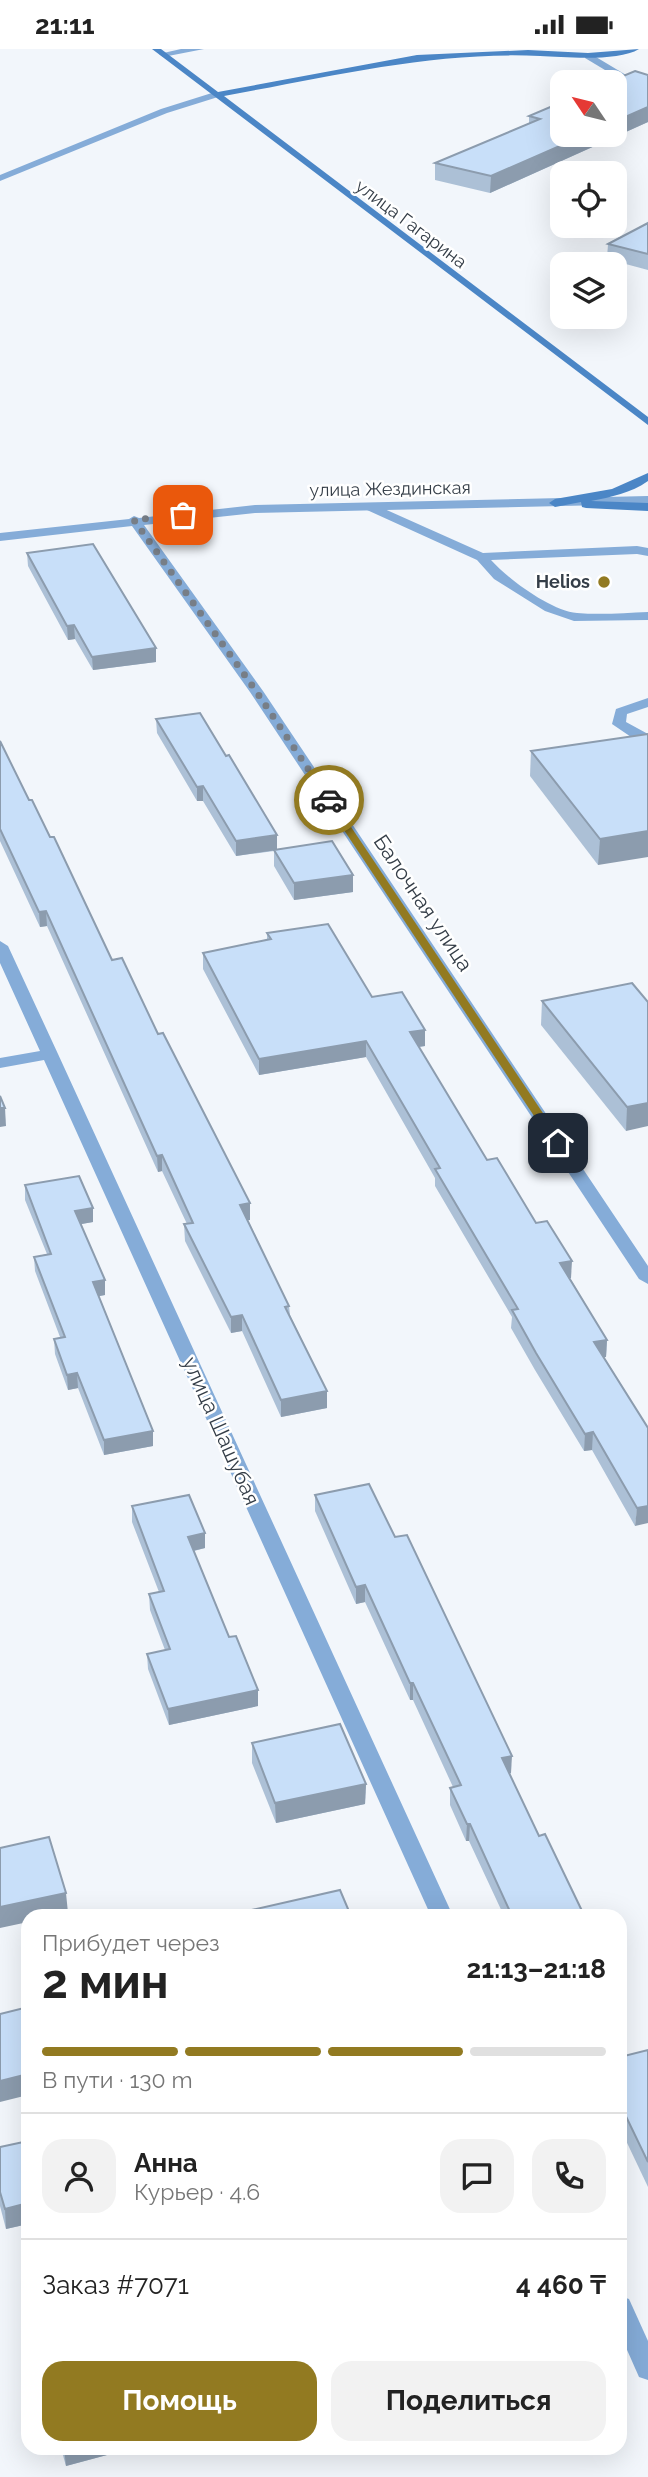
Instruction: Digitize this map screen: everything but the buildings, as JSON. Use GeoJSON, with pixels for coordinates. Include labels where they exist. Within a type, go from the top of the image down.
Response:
{"type":"FeatureCollection","features":[{"type":"Feature","properties":{"kind":"main road"},"geometry":{"type":"LineString","coordinates":[[215,95],[418,53],[588,56],[635,49]]}},
{"type":"Feature","properties":{"kind":"main road","name":"улица Гагарина"},"geometry":{"type":"LineString","coordinates":[[160,52],[648,422]]}},
{"type":"Feature","properties":{"kind":"main road"},"geometry":{"type":"LineString","coordinates":[[555,503],[628,487],[648,475]]}},
{"type":"Feature","properties":{"kind":"main road"},"geometry":{"type":"LineString","coordinates":[[555,503],[648,507]]}},
{"type":"Feature","properties":{"kind":"street"},"geometry":{"type":"LineString","coordinates":[[160,52],[200,49]]}},
{"type":"Feature","properties":{"kind":"street"},"geometry":{"type":"LineString","coordinates":[[486,49],[497,54]]}},
{"type":"Feature","properties":{"kind":"street"},"geometry":{"type":"LineString","coordinates":[[588,56],[623,77],[648,86]]}},
{"type":"Feature","properties":{"kind":"street"},"geometry":{"type":"LineString","coordinates":[[0,178],[164,111],[215,95]]}},
{"type":"Feature","properties":{"kind":"street","name":"улица Жездинская"},"geometry":{"type":"LineString","coordinates":[[0,537],[134,520],[256,509],[648,500]]}},
{"type":"Feature","properties":{"kind":"street"},"geometry":{"type":"LineString","coordinates":[[371,507],[481,557],[498,576],[550,608],[574,617],[648,616]]}},
{"type":"Feature","properties":{"kind":"street","name":"Балочная улица"},"geometry":{"type":"LineString","coordinates":[[134,520],[256,691],[648,1279]]}},
{"type":"Feature","properties":{"kind":"street"},"geometry":{"type":"LineString","coordinates":[[481,557],[636,550],[648,552]]}},
{"type":"Feature","properties":{"kind":"street"},"geometry":{"type":"LineString","coordinates":[[648,702],[621,712],[620,725],[642,738],[648,738]]}},
{"type":"Feature","properties":{"kind":"street","name":"улица Шашубая"},"geometry":{"type":"LineString","coordinates":[[0,946],[439,1909]]}},
{"type":"Feature","properties":{"kind":"street"},"geometry":{"type":"LineString","coordinates":[[0,1063],[50,1054]]}},
{"type":"Feature","properties":{"kind":"street"},"geometry":{"type":"LineString","coordinates":[[627,2322],[648,2369]]}},
{"type":"Feature","properties":{"kind":"way so far"},"geometry":{"type":"LineString","coordinates":[[183,515],[134,520],[256,691],[329,800]]}},
{"type":"Feature","properties":{"kind":"place","name":"Helios"},"geometry":{"type":"Point","coordinates":[604,582]}},
{"type":"Feature","properties":{"kind":"route"},"geometry":{"type":"LineString","coordinates":[[329,800],[558,1143]]}}]}
